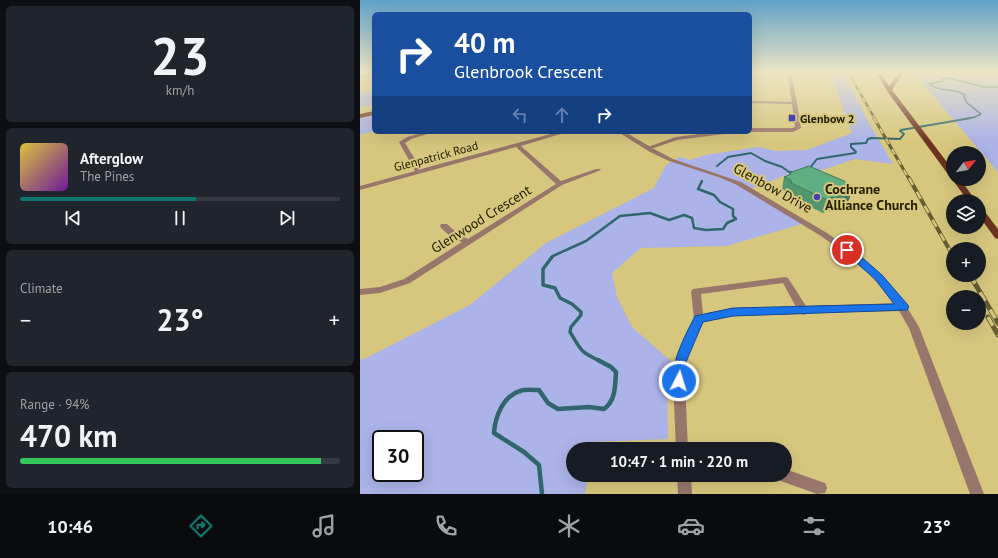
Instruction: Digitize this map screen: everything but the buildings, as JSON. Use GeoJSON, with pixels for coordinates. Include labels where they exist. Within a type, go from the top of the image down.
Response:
{"type":"FeatureCollection","features":[{"type":"Feature","properties":{"kind":"main road"},"geometry":{"type":"LineString","coordinates":[[893,95],[946,166]]}},
{"type":"Feature","properties":{"kind":"main road"},"geometry":{"type":"LineString","coordinates":[[360,116],[372,113]]}},
{"type":"Feature","properties":{"kind":"main road"},"geometry":{"type":"LineString","coordinates":[[986,220],[998,236]]}},
{"type":"Feature","properties":{"kind":"street"},"geometry":{"type":"LineString","coordinates":[[752,130],[793,130],[798,128],[793,95]]}},
{"type":"Feature","properties":{"kind":"street"},"geometry":{"type":"LineString","coordinates":[[752,102],[795,103]]}},
{"type":"Feature","properties":{"kind":"street"},"geometry":{"type":"LineString","coordinates":[[419,172],[402,142],[409,138],[424,134]]}},
{"type":"Feature","properties":{"kind":"street","name":"Glenpatrick Road"},"geometry":{"type":"LineString","coordinates":[[360,188],[557,134]]}},
{"type":"Feature","properties":{"kind":"street","name":"Glenbow Drive"},"geometry":{"type":"LineString","coordinates":[[624,134],[664,157],[733,181],[838,243],[856,256],[878,277],[903,307],[914,327],[977,494]]}},
{"type":"Feature","properties":{"kind":"street"},"geometry":{"type":"LineString","coordinates":[[648,148],[685,138],[711,134]]}},
{"type":"Feature","properties":{"kind":"street"},"geometry":{"type":"LineString","coordinates":[[517,145],[560,184]]}},
{"type":"Feature","properties":{"kind":"street","name":"Glenwood Crescent"},"geometry":{"type":"LineString","coordinates":[[360,292],[380,290],[407,281],[560,184],[598,170]]}},
{"type":"Feature","properties":{"kind":"street"},"geometry":{"type":"LineString","coordinates":[[444,226],[454,235],[468,242]]}},
{"type":"Feature","properties":{"kind":"street"},"geometry":{"type":"LineString","coordinates":[[682,442],[679,381],[680,362],[699,319],[696,291],[785,280],[804,311]]}},
{"type":"Feature","properties":{"kind":"street"},"geometry":{"type":"LineString","coordinates":[[699,319],[733,312],[903,307]]}},
{"type":"Feature","properties":{"kind":"street"},"geometry":{"type":"LineString","coordinates":[[792,478],[820,488]]}},
{"type":"Feature","properties":{"kind":"street"},"geometry":{"type":"LineString","coordinates":[[684,482],[685,494]]}},
{"type":"Feature","properties":{"kind":"shaded area"},"geometry":{"type":"Polygon","coordinates":[[[360,95],[372,95],[372,105],[360,107],[360,95]]]}},
{"type":"Feature","properties":{"kind":"shaded area"},"geometry":{"type":"Polygon","coordinates":[[[838,95],[855,95],[893,164],[855,159],[799,178],[789,174],[750,189],[805,223],[727,246],[641,248],[612,273],[617,297],[632,327],[673,363],[667,390],[668,439],[566,442],[566,482],[587,482],[585,494],[360,494],[360,359],[364,359],[470,305],[546,243],[654,188],[666,165],[680,157],[690,160],[706,155],[758,147],[776,151],[807,150],[852,133],[838,95]]]}},
{"type":"Feature","properties":{"kind":"shaded area"},"geometry":{"type":"Polygon","coordinates":[[[932,95],[998,95],[998,172],[986,158],[986,146],[976,146],[932,95]]]}},
{"type":"Feature","properties":{"kind":"shaded area"},"geometry":{"type":"Polygon","coordinates":[[[372,115],[372,132],[360,135],[360,118],[372,115]]]}},
{"type":"Feature","properties":{"kind":"waterway"},"geometry":{"type":"LineString","coordinates":[[964,119],[981,114],[967,103],[964,97],[965,95]]}},
{"type":"Feature","properties":{"kind":"waterway"},"geometry":{"type":"LineString","coordinates":[[809,169],[817,159],[855,153],[856,152],[851,147],[851,144],[866,143],[868,139],[871,138],[900,139],[904,134],[900,131],[901,130],[971,118]]}},
{"type":"Feature","properties":{"kind":"waterway"},"geometry":{"type":"LineString","coordinates":[[717,166],[728,157],[751,153],[765,161],[782,167],[789,172],[793,172]]}},
{"type":"Feature","properties":{"kind":"waterway"},"geometry":{"type":"LineString","coordinates":[[552,257],[586,241],[620,216],[650,213],[669,220],[684,215],[692,218],[694,228],[706,230],[723,229],[727,223],[736,219],[733,216],[733,209],[720,202],[714,195],[698,189],[702,181]]}},
{"type":"Feature","properties":{"kind":"waterway"},"geometry":{"type":"LineString","coordinates":[[552,257],[543,269],[543,285],[555,288],[560,298],[572,304],[581,312],[581,315],[571,327],[570,332],[579,347],[588,355],[598,360]]}},
{"type":"Feature","properties":{"kind":"waterway"},"geometry":{"type":"LineString","coordinates":[[542,494],[539,465],[524,452],[494,433],[498,414],[509,397],[520,391],[527,390],[539,390],[548,403],[558,409],[589,407],[604,409],[613,397],[616,372],[611,367],[598,360]]}},
{"type":"Feature","properties":{"kind":"railway"},"geometry":{"type":"LineString","coordinates":[[861,95],[875,119]]}},
{"type":"Feature","properties":{"kind":"railway"},"geometry":{"type":"LineString","coordinates":[[874,118],[909,179]]}},
{"type":"Feature","properties":{"kind":"railway"},"geometry":{"type":"LineString","coordinates":[[909,178],[946,244]]}},
{"type":"Feature","properties":{"kind":"railway"},"geometry":{"type":"LineString","coordinates":[[974,282],[998,323]]}},
{"type":"Feature","properties":{"kind":"railway"},"geometry":{"type":"LineString","coordinates":[[988,317],[998,335]]}},
{"type":"Feature","properties":{"kind":"place","name":"Glenbow 2"},"geometry":{"type":"Point","coordinates":[792,118]}},
{"type":"Feature","properties":{"kind":"place","name":"Cochrane Alliance Church"},"geometry":{"type":"Point","coordinates":[817,197]}},
{"type":"Feature","properties":{"kind":"route"},"geometry":{"type":"LineString","coordinates":[[679,381],[680,362],[699,319],[733,312],[903,307],[878,277],[856,256],[847,250]]}}]}
